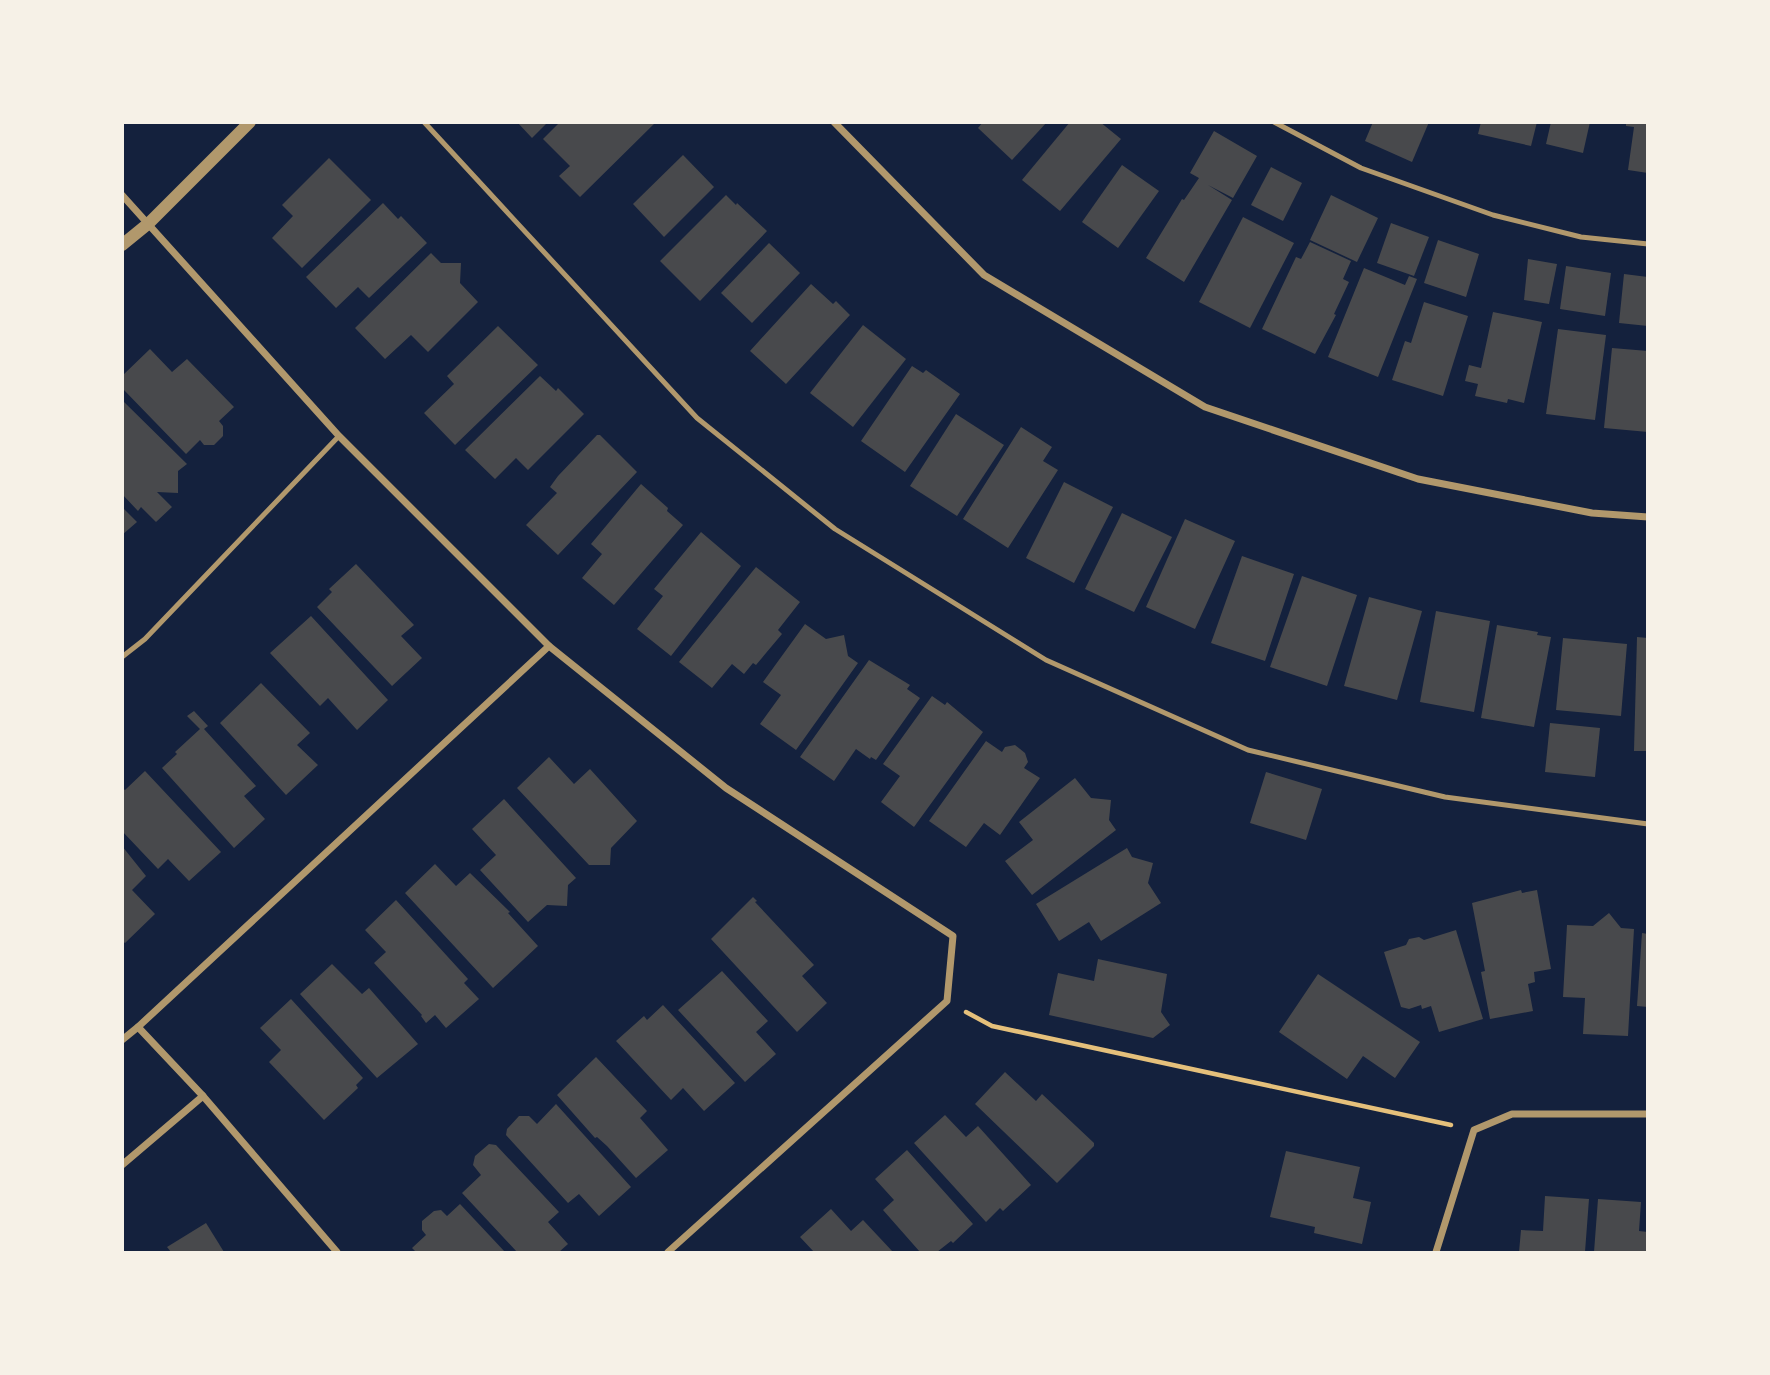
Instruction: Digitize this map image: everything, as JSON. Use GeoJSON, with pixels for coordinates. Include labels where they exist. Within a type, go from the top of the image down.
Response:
{"type":"FeatureCollection","features":[{"type":"Feature","properties":{"kind":"street"},"geometry":{"type":"LineString","coordinates":[[122,245],[149,223],[250,122]]}},
{"type":"Feature","properties":{"kind":"street"},"geometry":{"type":"LineString","coordinates":[[834,122],[984,275],[1206,407],[1418,479],[1592,513],[1647,517]]}},
{"type":"Feature","properties":{"kind":"street"},"geometry":{"type":"LineString","coordinates":[[122,195],[339,436],[549,646],[726,788],[953,936],[947,1001],[668,1252]]}},
{"type":"Feature","properties":{"kind":"street"},"geometry":{"type":"LineString","coordinates":[[122,1040],[549,646]]}},
{"type":"Feature","properties":{"kind":"street"},"geometry":{"type":"LineString","coordinates":[[138,1027],[203,1096],[337,1252]]}},
{"type":"Feature","properties":{"kind":"street"},"geometry":{"type":"LineString","coordinates":[[122,1165],[203,1096]]}},
{"type":"Feature","properties":{"kind":"street"},"geometry":{"type":"LineString","coordinates":[[1436,1252],[1474,1130],[1512,1114],[1647,1114]]}},
{"type":"Feature","properties":{"kind":"lane"},"geometry":{"type":"LineString","coordinates":[[424,122],[697,418],[835,529],[1046,660],[1248,750],[1445,797],[1647,824]]}},
{"type":"Feature","properties":{"kind":"lane"},"geometry":{"type":"LineString","coordinates":[[1274,122],[1361,168],[1493,215],[1581,237],[1647,244]]}},
{"type":"Feature","properties":{"kind":"lane"},"geometry":{"type":"LineString","coordinates":[[122,657],[145,639],[339,436]]}},
{"type":"Feature","properties":{"kind":"path"},"geometry":{"type":"LineString","coordinates":[[947,1001],[992,1026],[1474,1130]]}},
{"type":"Feature","properties":{"kind":"building"},"geometry":{"type":"Polygon","coordinates":[[[517,122],[548,122],[532,138],[517,122]]]}},
{"type":"Feature","properties":{"kind":"building"},"geometry":{"type":"Polygon","coordinates":[[[560,122],[656,122],[580,197],[559,176],[570,166],[543,139],[560,122]]]}},
{"type":"Feature","properties":{"kind":"building"},"geometry":{"type":"Polygon","coordinates":[[[983,122],[1047,122],[1012,160],[978,128],[983,122]]]}},
{"type":"Feature","properties":{"kind":"building"},"geometry":{"type":"Polygon","coordinates":[[[1070,122],[1100,122],[1121,139],[1060,211],[1022,180],[1070,122]]]}},
{"type":"Feature","properties":{"kind":"building"},"geometry":{"type":"Polygon","coordinates":[[[1373,122],[1429,122],[1412,162],[1365,141],[1373,122]]]}},
{"type":"Feature","properties":{"kind":"building"},"geometry":{"type":"Polygon","coordinates":[[[1481,122],[1537,122],[1531,146],[1478,134],[1481,122]]]}},
{"type":"Feature","properties":{"kind":"building"},"geometry":{"type":"Polygon","coordinates":[[[1551,122],[1590,122],[1583,153],[1546,144],[1551,122]]]}},
{"type":"Feature","properties":{"kind":"building"},"geometry":{"type":"Polygon","coordinates":[[[1626,122],[1648,122],[1648,173],[1628,170],[1634,127],[1626,126],[1626,122]]]}},
{"type":"Feature","properties":{"kind":"building"},"geometry":{"type":"Polygon","coordinates":[[[1214,131],[1257,156],[1233,198],[1208,185],[1232,200],[1184,282],[1146,258],[1182,199],[1184,200],[1199,178],[1190,173],[1214,131]]]}},
{"type":"Feature","properties":{"kind":"building"},"geometry":{"type":"Polygon","coordinates":[[[683,155],[714,187],[664,237],[633,204],[683,155]]]}},
{"type":"Feature","properties":{"kind":"building"},"geometry":{"type":"Polygon","coordinates":[[[329,158],[371,200],[302,268],[272,238],[293,216],[282,205],[329,158]]]}},
{"type":"Feature","properties":{"kind":"building"},"geometry":{"type":"Polygon","coordinates":[[[1122,165],[1159,191],[1118,248],[1082,222],[1122,165]]]}},
{"type":"Feature","properties":{"kind":"building"},"geometry":{"type":"Polygon","coordinates":[[[1271,167],[1302,183],[1283,221],[1251,205],[1271,167]]]}},
{"type":"Feature","properties":{"kind":"building"},"geometry":{"type":"Polygon","coordinates":[[[726,195],[767,231],[700,301],[660,261],[726,195]]]}},
{"type":"Feature","properties":{"kind":"building"},"geometry":{"type":"Polygon","coordinates":[[[1331,195],[1378,218],[1357,262],[1310,240],[1331,195]]]}},
{"type":"Feature","properties":{"kind":"building"},"geometry":{"type":"Polygon","coordinates":[[[383,203],[398,219],[401,216],[427,243],[369,298],[358,287],[336,308],[306,277],[383,203]]]}},
{"type":"Feature","properties":{"kind":"building"},"geometry":{"type":"Polygon","coordinates":[[[1243,217],[1294,243],[1250,328],[1199,302],[1243,217]]]}},
{"type":"Feature","properties":{"kind":"building"},"geometry":{"type":"Polygon","coordinates":[[[1391,223],[1429,237],[1414,276],[1377,263],[1391,223]]]}},
{"type":"Feature","properties":{"kind":"building"},"geometry":{"type":"Polygon","coordinates":[[[1438,240],[1479,254],[1466,297],[1424,283],[1438,240]]]}},
{"type":"Feature","properties":{"kind":"building"},"geometry":{"type":"Polygon","coordinates":[[[1310,242],[1351,261],[1343,279],[1349,282],[1334,314],[1336,315],[1315,354],[1262,329],[1296,257],[1301,259],[1310,242]]]}},
{"type":"Feature","properties":{"kind":"building"},"geometry":{"type":"Polygon","coordinates":[[[769,243],[800,273],[752,323],[721,293],[769,243]]]}},
{"type":"Feature","properties":{"kind":"building"},"geometry":{"type":"Polygon","coordinates":[[[431,253],[441,263],[461,263],[460,283],[478,302],[428,352],[411,335],[385,359],[355,328],[431,253]]]}},
{"type":"Feature","properties":{"kind":"building"},"geometry":{"type":"Polygon","coordinates":[[[1528,259],[1557,264],[1549,304],[1524,300],[1528,259]]]}},
{"type":"Feature","properties":{"kind":"building"},"geometry":{"type":"Polygon","coordinates":[[[1566,266],[1611,273],[1605,316],[1560,309],[1566,266]]]}},
{"type":"Feature","properties":{"kind":"building"},"geometry":{"type":"Polygon","coordinates":[[[1364,268],[1405,285],[1409,276],[1417,279],[1378,377],[1328,357],[1364,268]]]}},
{"type":"Feature","properties":{"kind":"building"},"geometry":{"type":"Polygon","coordinates":[[[1624,274],[1648,277],[1648,326],[1619,323],[1624,274]]]}},
{"type":"Feature","properties":{"kind":"building"},"geometry":{"type":"Polygon","coordinates":[[[811,284],[833,304],[836,301],[850,315],[786,384],[750,351],[811,284]]]}},
{"type":"Feature","properties":{"kind":"building"},"geometry":{"type":"Polygon","coordinates":[[[1424,302],[1468,316],[1443,396],[1392,380],[1405,341],[1411,343],[1424,302]]]}},
{"type":"Feature","properties":{"kind":"building"},"geometry":{"type":"Polygon","coordinates":[[[1493,312],[1542,322],[1524,403],[1508,399],[1507,403],[1475,396],[1478,384],[1465,381],[1469,365],[1481,368],[1493,312]]]}},
{"type":"Feature","properties":{"kind":"building"},"geometry":{"type":"Polygon","coordinates":[[[863,325],[906,359],[853,427],[810,393],[863,325]]]}},
{"type":"Feature","properties":{"kind":"building"},"geometry":{"type":"Polygon","coordinates":[[[498,326],[538,365],[455,445],[424,413],[454,384],[447,376],[498,326]]]}},
{"type":"Feature","properties":{"kind":"building"},"geometry":{"type":"Polygon","coordinates":[[[1558,329],[1606,335],[1595,420],[1546,414],[1558,329]]]}},
{"type":"Feature","properties":{"kind":"building"},"geometry":{"type":"Polygon","coordinates":[[[1612,348],[1648,351],[1648,432],[1604,428],[1612,348]]]}},
{"type":"Feature","properties":{"kind":"building"},"geometry":{"type":"Polygon","coordinates":[[[150,349],[172,372],[187,359],[234,407],[219,421],[223,426],[223,436],[214,445],[204,445],[200,440],[186,454],[122,388],[122,376],[150,349]]]}},
{"type":"Feature","properties":{"kind":"building"},"geometry":{"type":"Polygon","coordinates":[[[912,366],[923,373],[926,370],[960,394],[905,472],[861,441],[912,366]]]}},
{"type":"Feature","properties":{"kind":"building"},"geometry":{"type":"Polygon","coordinates":[[[540,376],[556,391],[558,388],[584,414],[528,470],[516,458],[495,479],[465,450],[540,376]]]}},
{"type":"Feature","properties":{"kind":"building"},"geometry":{"type":"Polygon","coordinates":[[[122,400],[187,464],[178,471],[178,493],[157,492],[172,507],[156,522],[141,507],[138,511],[122,494],[122,400]]]}},
{"type":"Feature","properties":{"kind":"building"},"geometry":{"type":"Polygon","coordinates":[[[956,414],[1004,445],[957,516],[910,486],[956,414]]]}},
{"type":"Feature","properties":{"kind":"building"},"geometry":{"type":"Polygon","coordinates":[[[1021,427],[1052,447],[1043,461],[1058,470],[1008,548],[963,519],[1021,427]]]}},
{"type":"Feature","properties":{"kind":"building"},"geometry":{"type":"Polygon","coordinates":[[[597,435],[637,472],[558,555],[526,525],[557,493],[550,487],[558,476],[597,435]]]}},
{"type":"Feature","properties":{"kind":"building"},"geometry":{"type":"Polygon","coordinates":[[[1064,482],[1113,507],[1074,583],[1026,558],[1064,482]]]}},
{"type":"Feature","properties":{"kind":"building"},"geometry":{"type":"Polygon","coordinates":[[[641,484],[683,525],[614,605],[582,578],[602,554],[591,544],[641,484]]]}},
{"type":"Feature","properties":{"kind":"building"},"geometry":{"type":"Polygon","coordinates":[[[122,507],[137,522],[122,535],[122,507]]]}},
{"type":"Feature","properties":{"kind":"building"},"geometry":{"type":"Polygon","coordinates":[[[1122,513],[1172,537],[1134,612],[1085,589],[1122,513]]]}},
{"type":"Feature","properties":{"kind":"building"},"geometry":{"type":"Polygon","coordinates":[[[1185,519],[1235,541],[1195,629],[1146,607],[1185,519]]]}},
{"type":"Feature","properties":{"kind":"building"},"geometry":{"type":"Polygon","coordinates":[[[701,532],[741,566],[671,656],[637,629],[663,596],[654,589],[701,532]]]}},
{"type":"Feature","properties":{"kind":"building"},"geometry":{"type":"Polygon","coordinates":[[[1242,556],[1294,574],[1265,661],[1211,643],[1242,556]]]}},
{"type":"Feature","properties":{"kind":"building"},"geometry":{"type":"Polygon","coordinates":[[[356,564],[414,625],[401,636],[422,658],[392,686],[317,607],[332,592],[329,589],[356,564]]]}},
{"type":"Feature","properties":{"kind":"building"},"geometry":{"type":"Polygon","coordinates":[[[756,567],[800,602],[778,630],[782,634],[756,665],[753,663],[744,674],[732,664],[712,688],[679,662],[756,567]]]}},
{"type":"Feature","properties":{"kind":"building"},"geometry":{"type":"Polygon","coordinates":[[[1302,576],[1357,595],[1327,686],[1270,667],[1302,576]]]}},
{"type":"Feature","properties":{"kind":"building"},"geometry":{"type":"Polygon","coordinates":[[[1369,597],[1422,611],[1397,700],[1344,686],[1369,597]]]}},
{"type":"Feature","properties":{"kind":"building"},"geometry":{"type":"Polygon","coordinates":[[[1436,611],[1490,621],[1474,712],[1420,702],[1436,611]]]}},
{"type":"Feature","properties":{"kind":"building"},"geometry":{"type":"Polygon","coordinates":[[[311,616],[388,700],[357,730],[328,698],[320,706],[270,653],[311,616]]]}},
{"type":"Feature","properties":{"kind":"building"},"geometry":{"type":"Polygon","coordinates":[[[805,624],[826,639],[844,635],[848,656],[858,663],[796,750],[760,724],[781,695],[763,682],[805,624]]]}},
{"type":"Feature","properties":{"kind":"building"},"geometry":{"type":"Polygon","coordinates":[[[1497,625],[1551,637],[1534,727],[1481,718],[1497,625]]]}},
{"type":"Feature","properties":{"kind":"building"},"geometry":{"type":"Polygon","coordinates":[[[1637,637],[1648,638],[1648,751],[1634,751],[1637,637]]]}},
{"type":"Feature","properties":{"kind":"building"},"geometry":{"type":"Polygon","coordinates":[[[1563,638],[1627,644],[1621,716],[1556,710],[1563,638]]]}},
{"type":"Feature","properties":{"kind":"building"},"geometry":{"type":"Polygon","coordinates":[[[869,660],[910,685],[907,689],[920,698],[876,760],[856,749],[834,781],[800,757],[869,660]]]}},
{"type":"Feature","properties":{"kind":"building"},"geometry":{"type":"Polygon","coordinates":[[[261,683],[310,733],[297,745],[318,765],[286,795],[220,723],[261,683]]]}},
{"type":"Feature","properties":{"kind":"building"},"geometry":{"type":"Polygon","coordinates":[[[932,696],[945,705],[947,702],[983,732],[914,827],[881,802],[900,776],[883,764],[932,696]]]}},
{"type":"Feature","properties":{"kind":"building"},"geometry":{"type":"Polygon","coordinates":[[[194,711],[208,726],[204,729],[256,786],[244,796],[265,819],[234,848],[162,768],[200,729],[187,716],[194,711]]]}},
{"type":"Feature","properties":{"kind":"building"},"geometry":{"type":"Polygon","coordinates":[[[1550,723],[1600,728],[1595,777],[1545,772],[1550,723]]]}},
{"type":"Feature","properties":{"kind":"building"},"geometry":{"type":"Polygon","coordinates":[[[986,741],[1002,752],[1005,747],[1015,745],[1025,753],[1028,762],[1024,768],[1040,778],[1000,835],[984,823],[966,847],[929,821],[986,741]]]}},
{"type":"Feature","properties":{"kind":"building"},"geometry":{"type":"Polygon","coordinates":[[[549,757],[574,784],[590,769],[637,821],[611,848],[610,865],[589,865],[517,788],[549,757]]]}},
{"type":"Feature","properties":{"kind":"building"},"geometry":{"type":"Polygon","coordinates":[[[145,771],[221,852],[189,881],[168,859],[158,869],[122,831],[122,788],[125,790],[145,771]]]}},
{"type":"Feature","properties":{"kind":"building"},"geometry":{"type":"Polygon","coordinates":[[[1266,772],[1322,789],[1306,840],[1250,823],[1266,772]]]}},
{"type":"Feature","properties":{"kind":"building"},"geometry":{"type":"Polygon","coordinates":[[[1075,778],[1091,798],[1111,800],[1109,820],[1116,830],[1032,895],[1005,861],[1033,840],[1019,822],[1075,778]]]}},
{"type":"Feature","properties":{"kind":"building"},"geometry":{"type":"Polygon","coordinates":[[[504,799],[576,878],[568,885],[567,906],[547,905],[528,922],[480,870],[496,855],[472,829],[504,799]]]}},
{"type":"Feature","properties":{"kind":"building"},"geometry":{"type":"Polygon","coordinates":[[[122,846],[146,876],[132,890],[155,914],[125,943],[122,941],[122,846]]]}},
{"type":"Feature","properties":{"kind":"building"},"geometry":{"type":"Polygon","coordinates":[[[1127,848],[1132,857],[1153,863],[1148,883],[1161,903],[1101,941],[1089,922],[1059,941],[1036,904],[1127,848]]]}},
{"type":"Feature","properties":{"kind":"building"},"geometry":{"type":"Polygon","coordinates":[[[435,864],[456,886],[470,873],[510,912],[508,913],[538,946],[493,988],[405,893],[435,864]]]}},
{"type":"Feature","properties":{"kind":"building"},"geometry":{"type":"Polygon","coordinates":[[[1521,890],[1522,893],[1537,890],[1551,969],[1534,972],[1535,982],[1528,984],[1533,1011],[1490,1019],[1481,972],[1485,971],[1472,903],[1521,890]]]}},
{"type":"Feature","properties":{"kind":"building"},"geometry":{"type":"Polygon","coordinates":[[[753,897],[814,965],[802,976],[827,1003],[797,1032],[711,939],[753,897]]]}},
{"type":"Feature","properties":{"kind":"building"},"geometry":{"type":"Polygon","coordinates":[[[396,900],[468,979],[464,983],[479,999],[446,1028],[435,1015],[426,1023],[422,1015],[374,963],[386,952],[365,930],[396,900]]]}},
{"type":"Feature","properties":{"kind":"building"},"geometry":{"type":"Polygon","coordinates":[[[1609,913],[1621,928],[1634,929],[1628,1036],[1583,1034],[1585,998],[1563,997],[1567,925],[1593,926],[1609,913]]]}},
{"type":"Feature","properties":{"kind":"building"},"geometry":{"type":"Polygon","coordinates":[[[1456,930],[1483,1019],[1439,1032],[1431,1006],[1422,1009],[1421,1005],[1409,1009],[1401,1007],[1384,952],[1406,945],[1409,939],[1419,937],[1424,940],[1456,930]]]}},
{"type":"Feature","properties":{"kind":"building"},"geometry":{"type":"Polygon","coordinates":[[[1642,933],[1648,934],[1648,1007],[1637,1006],[1642,933]]]}},
{"type":"Feature","properties":{"kind":"building"},"geometry":{"type":"Polygon","coordinates":[[[1098,959],[1167,974],[1161,1012],[1170,1025],[1153,1038],[1049,1015],[1058,973],[1094,981],[1098,959]]]}},
{"type":"Feature","properties":{"kind":"building"},"geometry":{"type":"Polygon","coordinates":[[[332,964],[362,994],[369,988],[418,1044],[377,1078],[300,994],[332,964]]]}},
{"type":"Feature","properties":{"kind":"building"},"geometry":{"type":"Polygon","coordinates":[[[722,971],[768,1021],[756,1032],[776,1054],[745,1082],[678,1010],[722,971]]]}},
{"type":"Feature","properties":{"kind":"building"},"geometry":{"type":"Polygon","coordinates":[[[1318,974],[1420,1042],[1395,1078],[1363,1056],[1347,1079],[1279,1032],[1318,974]]]}},
{"type":"Feature","properties":{"kind":"building"},"geometry":{"type":"Polygon","coordinates":[[[291,999],[363,1078],[356,1085],[358,1088],[324,1120],[269,1062],[281,1050],[260,1028],[291,999]]]}},
{"type":"Feature","properties":{"kind":"building"},"geometry":{"type":"Polygon","coordinates":[[[663,1005],[735,1083],[704,1111],[683,1088],[671,1100],[616,1041],[644,1016],[647,1020],[663,1005]]]}},
{"type":"Feature","properties":{"kind":"building"},"geometry":{"type":"Polygon","coordinates":[[[596,1057],[647,1111],[640,1118],[668,1150],[636,1178],[607,1146],[595,1138],[557,1095],[596,1057]]]}},
{"type":"Feature","properties":{"kind":"building"},"geometry":{"type":"Polygon","coordinates":[[[1005,1072],[1036,1101],[1042,1094],[1094,1143],[1057,1183],[975,1104],[1005,1072]]]}},
{"type":"Feature","properties":{"kind":"building"},"geometry":{"type":"Polygon","coordinates":[[[556,1104],[631,1187],[599,1216],[579,1194],[568,1203],[506,1135],[507,1129],[519,1116],[529,1116],[537,1124],[556,1104]]]}},
{"type":"Feature","properties":{"kind":"building"},"geometry":{"type":"Polygon","coordinates":[[[945,1115],[966,1137],[978,1126],[1031,1185],[1003,1211],[1000,1208],[986,1222],[914,1143],[945,1115]]]}},
{"type":"Feature","properties":{"kind":"building"},"geometry":{"type":"Polygon","coordinates":[[[489,1144],[496,1145],[559,1212],[548,1222],[568,1244],[559,1252],[517,1252],[462,1193],[481,1175],[473,1165],[475,1156],[489,1144]]]}},
{"type":"Feature","properties":{"kind":"building"},"geometry":{"type":"Polygon","coordinates":[[[907,1150],[973,1224],[953,1243],[951,1241],[937,1252],[920,1252],[883,1210],[894,1200],[875,1179],[907,1150]]]}},
{"type":"Feature","properties":{"kind":"building"},"geometry":{"type":"Polygon","coordinates":[[[1286,1151],[1360,1167],[1353,1198],[1371,1202],[1362,1244],[1314,1233],[1315,1227],[1270,1217],[1286,1151]]]}},
{"type":"Feature","properties":{"kind":"building"},"geometry":{"type":"Polygon","coordinates":[[[1545,1196],[1589,1199],[1585,1252],[1519,1252],[1521,1230],[1543,1231],[1545,1196]]]}},
{"type":"Feature","properties":{"kind":"building"},"geometry":{"type":"Polygon","coordinates":[[[1598,1199],[1641,1202],[1639,1231],[1648,1232],[1648,1252],[1594,1252],[1598,1199]]]}},
{"type":"Feature","properties":{"kind":"building"},"geometry":{"type":"Polygon","coordinates":[[[460,1204],[505,1252],[416,1252],[412,1248],[426,1235],[422,1230],[422,1221],[434,1211],[441,1210],[447,1216],[460,1204]]]}},
{"type":"Feature","properties":{"kind":"building"},"geometry":{"type":"Polygon","coordinates":[[[831,1209],[851,1231],[863,1220],[893,1252],[814,1252],[800,1237],[831,1209]]]}},
{"type":"Feature","properties":{"kind":"building"},"geometry":{"type":"Polygon","coordinates":[[[206,1223],[224,1252],[171,1252],[167,1247],[206,1223]]]}}]}
